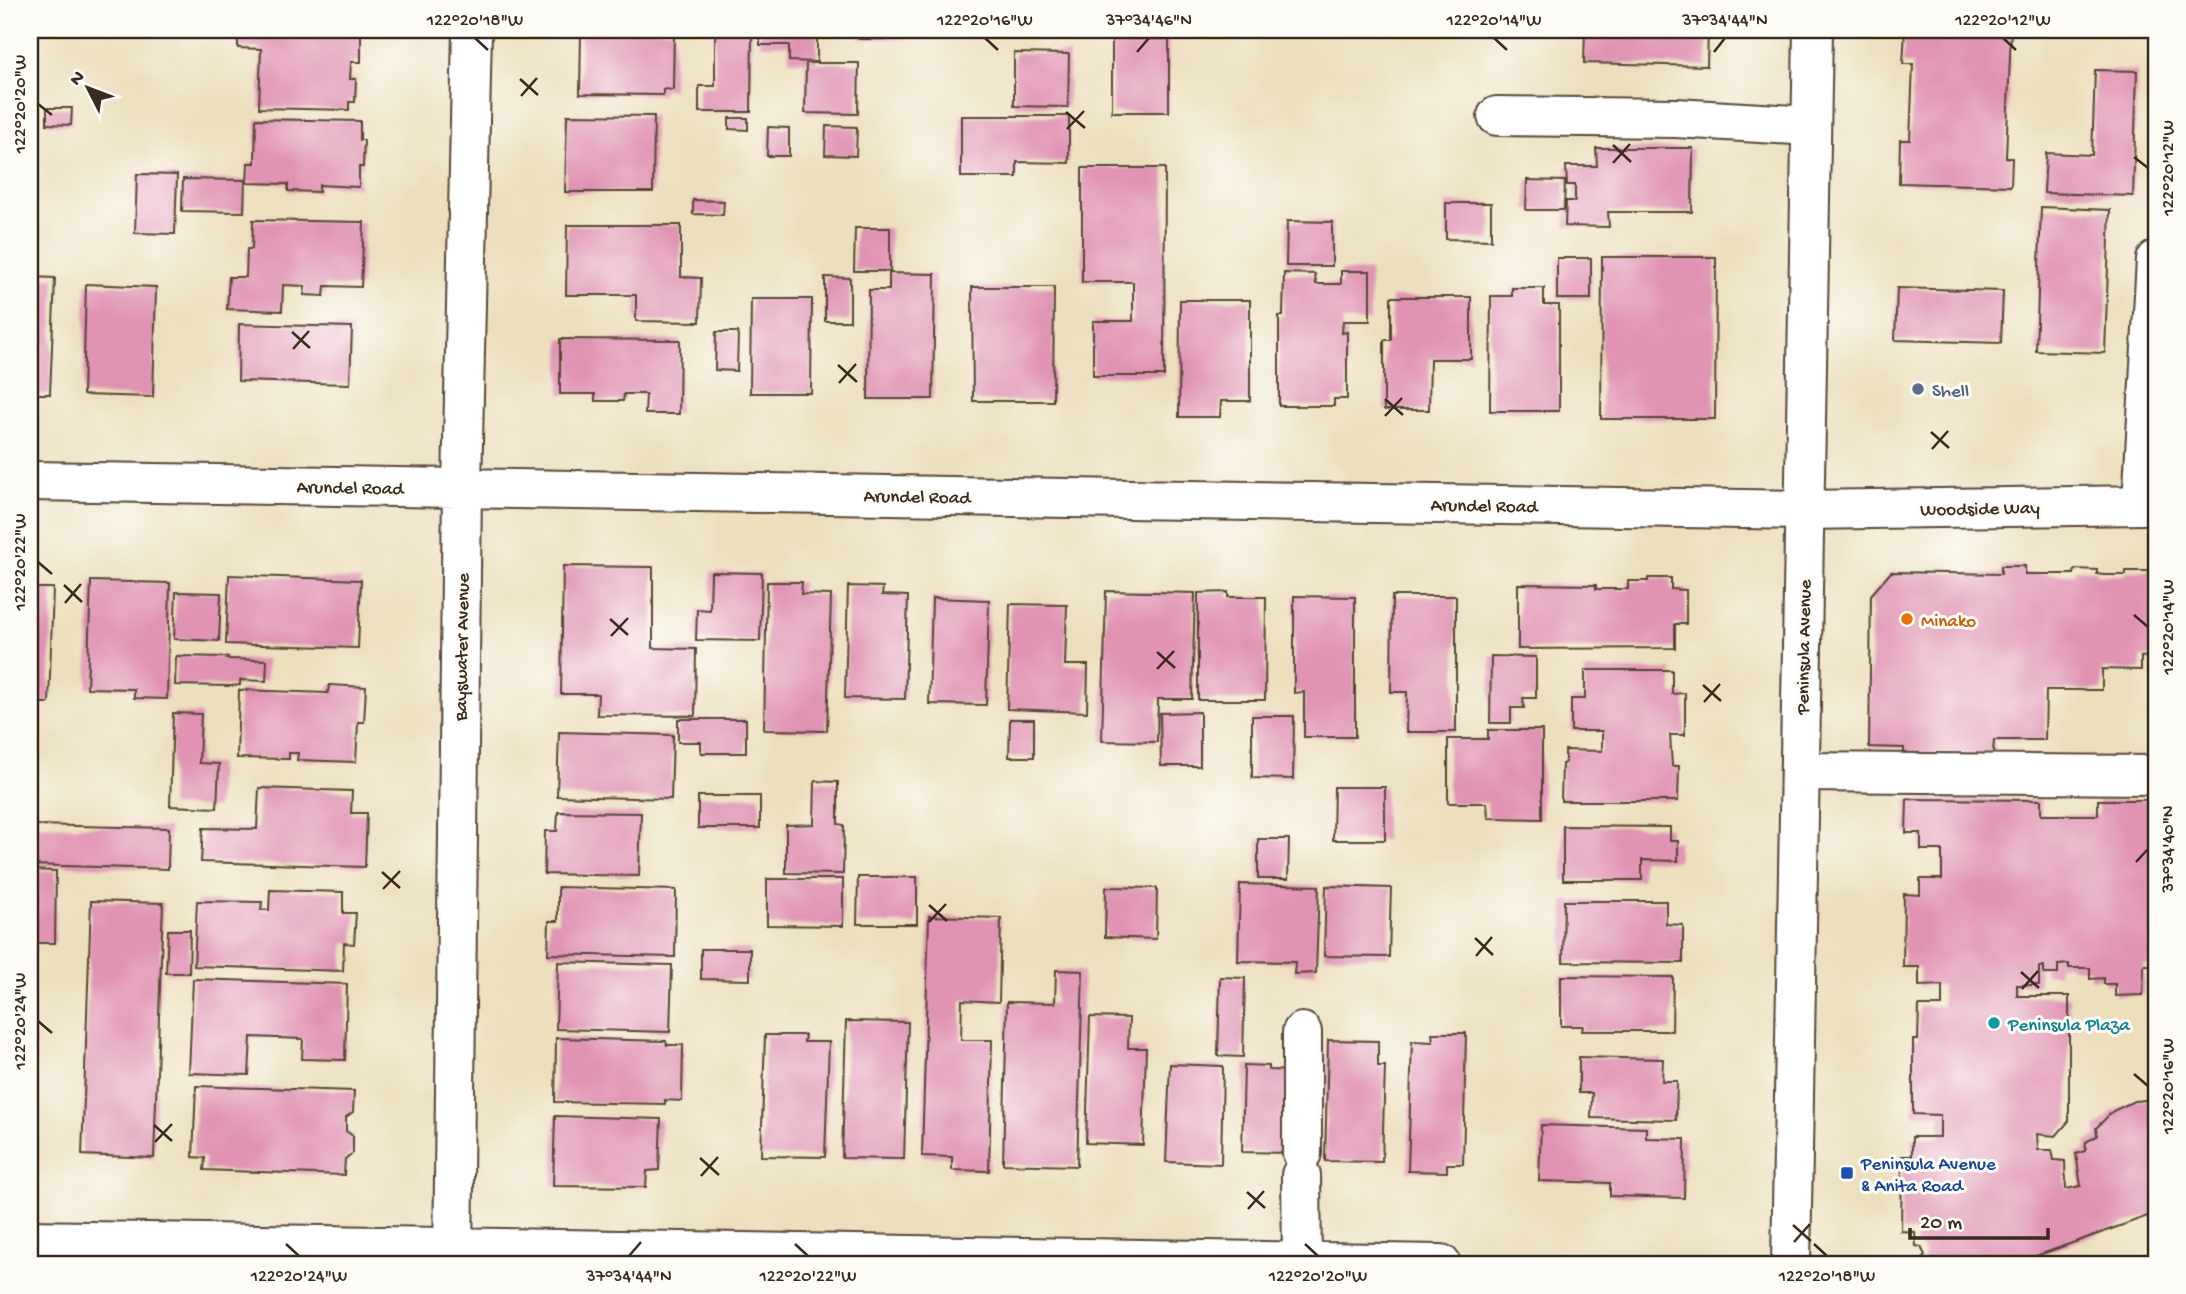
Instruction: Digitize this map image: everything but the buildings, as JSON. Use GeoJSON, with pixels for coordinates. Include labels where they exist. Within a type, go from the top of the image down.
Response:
{"type":"FeatureCollection","features":[{"type":"Feature","properties":{"kind":"street","name":"Bayswater Avenue"},"geometry":{"type":"LineString","coordinates":[[453,1256],[462,488],[472,30]]}},
{"type":"Feature","properties":{"kind":"street","name":"Peninsula Avenue"},"geometry":{"type":"LineString","coordinates":[[1791,1264],[1813,30]]}},
{"type":"Feature","properties":{"kind":"street"},"geometry":{"type":"LineString","coordinates":[[1497,116],[1676,118],[1811,126]]}},
{"type":"Feature","properties":{"kind":"street"},"geometry":{"type":"LineString","coordinates":[[2149,503],[2156,260]]}},
{"type":"Feature","properties":{"kind":"street","name":"Arundel Road"},"geometry":{"type":"LineString","coordinates":[[30,481],[1804,510]]}},
{"type":"Feature","properties":{"kind":"street","name":"Woodside Way"},"geometry":{"type":"LineString","coordinates":[[1804,510],[2149,503]]}},
{"type":"Feature","properties":{"kind":"street"},"geometry":{"type":"LineString","coordinates":[[1800,772],[2156,775]]}},
{"type":"Feature","properties":{"kind":"street"},"geometry":{"type":"LineString","coordinates":[[1302,1032],[1302,1262]]}},
{"type":"Feature","properties":{"kind":"street"},"geometry":{"type":"LineString","coordinates":[[30,1240],[453,1256],[1441,1264]]}},
{"type":"Feature","properties":{"kind":"place","name":"Shell"},"geometry":{"type":"Point","coordinates":[1918,389]}},
{"type":"Feature","properties":{"kind":"place","name":"Minako"},"geometry":{"type":"Point","coordinates":[1907,619]}},
{"type":"Feature","properties":{"kind":"place","name":"Peninsula Plaza"},"geometry":{"type":"Point","coordinates":[1994,1023]}},
{"type":"Feature","properties":{"kind":"place","name":"Peninsula Avenue & Anita Road"},"geometry":{"type":"Point","coordinates":[1847,1173]}}]}
